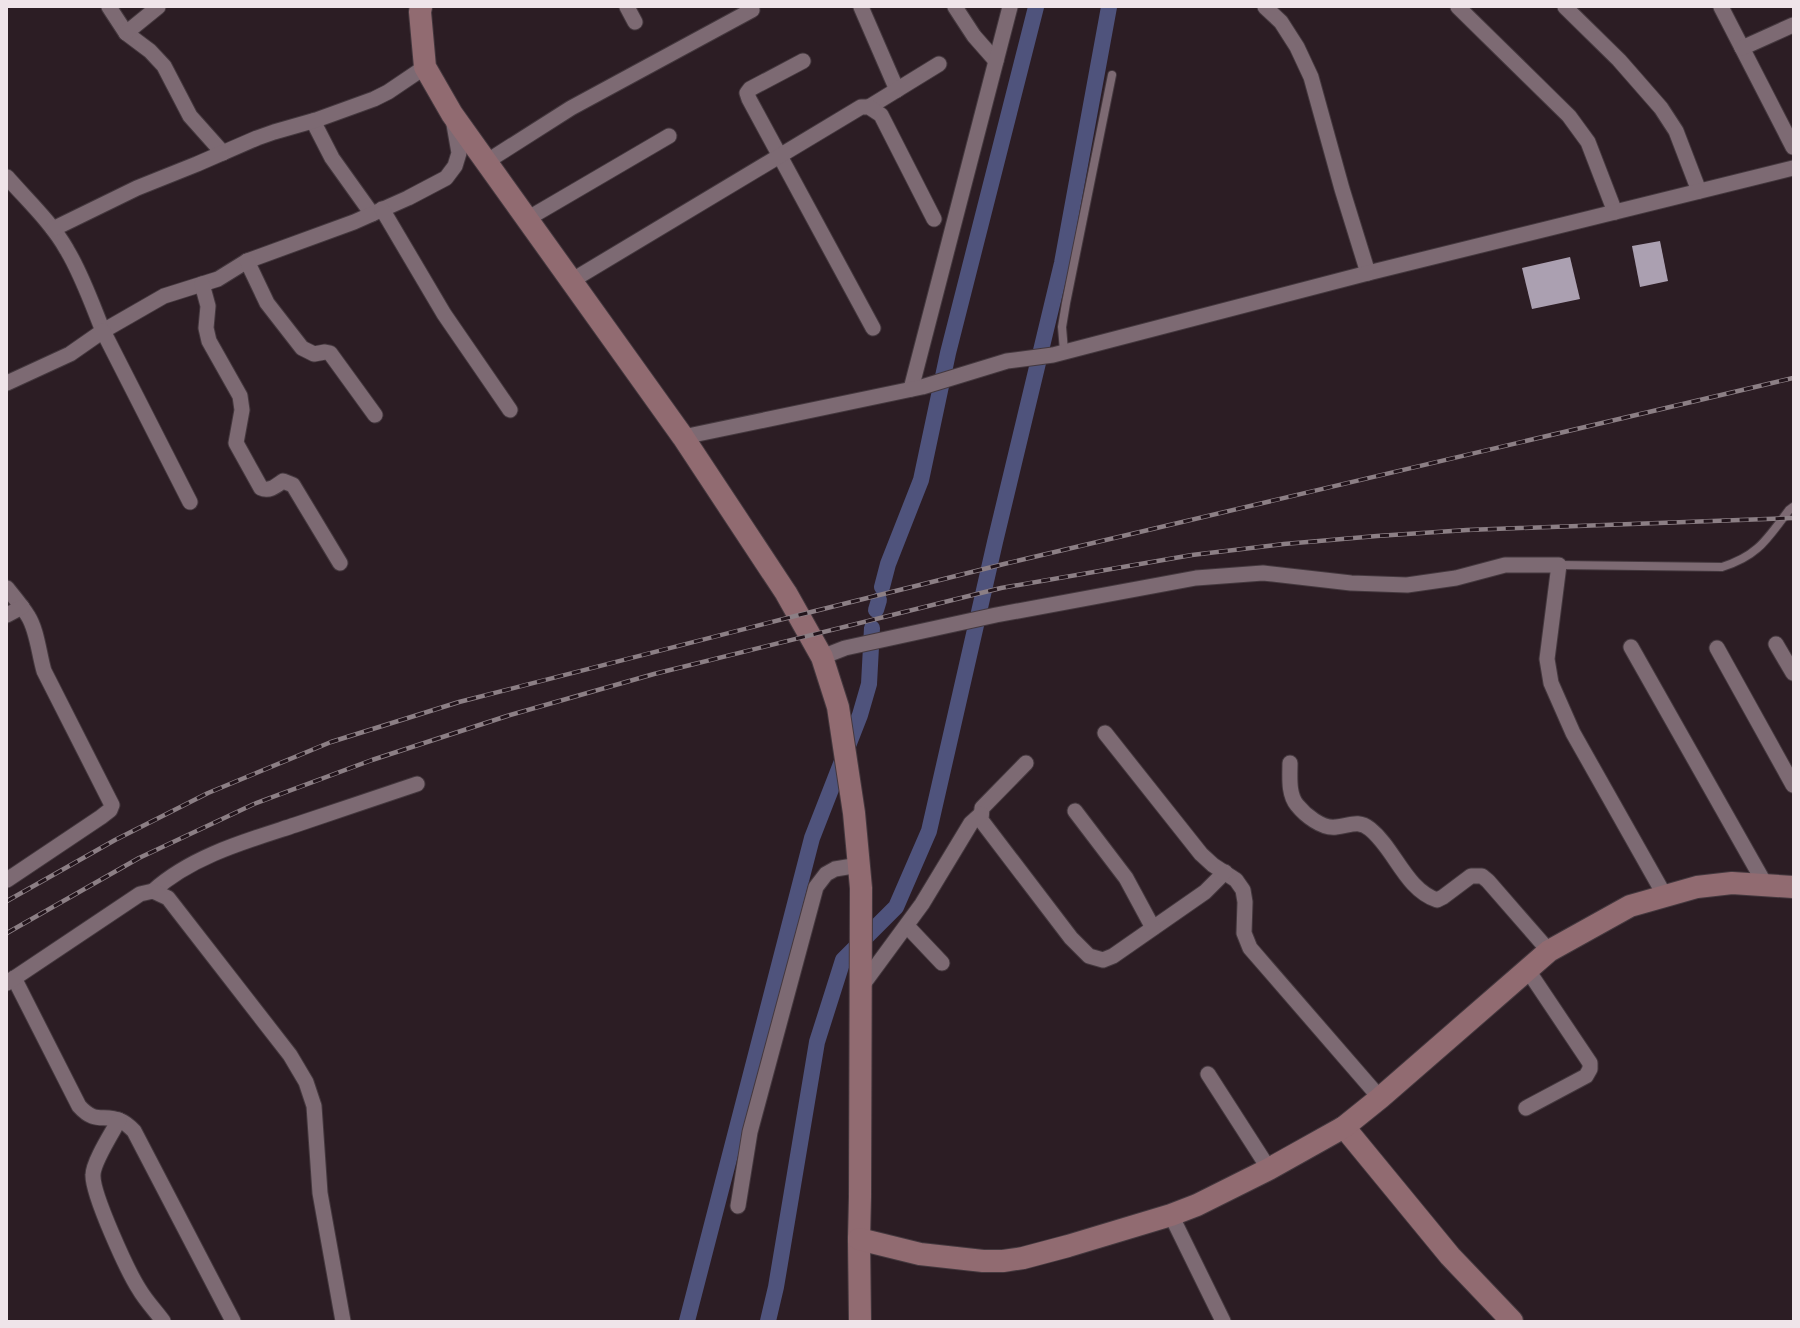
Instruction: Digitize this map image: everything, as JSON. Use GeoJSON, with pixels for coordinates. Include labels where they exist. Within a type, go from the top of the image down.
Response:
{"type":"FeatureCollection","features":[{"type":"Feature","properties":{"kind":"street"},"geometry":{"type":"LineString","coordinates":[[109,7],[126,33],[150,51],[164,66],[190,116],[223,153]]}},
{"type":"Feature","properties":{"kind":"street"},"geometry":{"type":"LineString","coordinates":[[126,33],[158,7]]}},
{"type":"Feature","properties":{"kind":"street"},"geometry":{"type":"LineString","coordinates":[[421,7],[420,12],[425,67],[452,114],[683,437],[786,593],[822,657],[838,707],[854,813],[861,888],[860,1321]]}},
{"type":"Feature","properties":{"kind":"street"},"geometry":{"type":"LineString","coordinates":[[627,7],[635,22]]}},
{"type":"Feature","properties":{"kind":"street"},"geometry":{"type":"LineString","coordinates":[[861,7],[897,90]]}},
{"type":"Feature","properties":{"kind":"street"},"geometry":{"type":"LineString","coordinates":[[956,7],[974,36],[996,61]]}},
{"type":"Feature","properties":{"kind":"street"},"geometry":{"type":"LineString","coordinates":[[916,388],[1010,7]]}},
{"type":"Feature","properties":{"kind":"street"},"geometry":{"type":"LineString","coordinates":[[1265,7],[1281,22],[1297,47],[1311,77],[1342,188],[1368,273]]}},
{"type":"Feature","properties":{"kind":"street"},"geometry":{"type":"LineString","coordinates":[[1458,7],[1569,116],[1588,142],[1615,212]]}},
{"type":"Feature","properties":{"kind":"street"},"geometry":{"type":"LineString","coordinates":[[1565,7],[1619,60],[1661,108],[1676,131],[1699,191]]}},
{"type":"Feature","properties":{"kind":"street"},"geometry":{"type":"LineString","coordinates":[[1721,7],[1793,147]]}},
{"type":"Feature","properties":{"kind":"street"},"geometry":{"type":"LineString","coordinates":[[486,162],[571,108],[752,10]]}},
{"type":"Feature","properties":{"kind":"street"},"geometry":{"type":"LineString","coordinates":[[1742,48],[1793,25]]}},
{"type":"Feature","properties":{"kind":"street"},"geometry":{"type":"LineString","coordinates":[[803,61],[758,83],[747,92],[749,99],[779,157],[873,328]]}},
{"type":"Feature","properties":{"kind":"street"},"geometry":{"type":"LineString","coordinates":[[571,281],[862,108],[869,107],[939,64]]}},
{"type":"Feature","properties":{"kind":"street"},"geometry":{"type":"LineString","coordinates":[[53,229],[136,188],[274,132],[350,109],[388,92],[425,67]]}},
{"type":"Feature","properties":{"kind":"street"},"geometry":{"type":"LineString","coordinates":[[869,107],[875,109],[881,115],[934,219]]}},
{"type":"Feature","properties":{"kind":"street"},"geometry":{"type":"LineString","coordinates":[[7,383],[70,354],[104,331],[164,296],[218,279],[247,261],[354,222],[408,198],[446,178],[455,166],[459,153],[452,114]]}},
{"type":"Feature","properties":{"kind":"street"},"geometry":{"type":"LineString","coordinates":[[313,121],[332,158],[377,211],[444,314],[510,410]]}},
{"type":"Feature","properties":{"kind":"street"},"geometry":{"type":"LineString","coordinates":[[527,219],[669,136]]}},
{"type":"Feature","properties":{"kind":"street"},"geometry":{"type":"LineString","coordinates":[[683,437],[916,388],[1007,361],[1059,353],[1368,273],[1793,168]]}},
{"type":"Feature","properties":{"kind":"street"},"geometry":{"type":"LineString","coordinates":[[7,176],[53,229],[67,249],[84,283],[104,331],[190,502]]}},
{"type":"Feature","properties":{"kind":"street"},"geometry":{"type":"LineString","coordinates":[[247,261],[267,303],[302,348],[314,354],[325,352],[330,353],[376,415]]}},
{"type":"Feature","properties":{"kind":"street"},"geometry":{"type":"LineString","coordinates":[[202,284],[208,306],[206,328],[209,340],[240,396],[242,410],[236,437],[237,448],[261,488],[265,490],[269,489],[283,481],[293,486],[340,563]]}},
{"type":"Feature","properties":{"kind":"street"},"geometry":{"type":"LineString","coordinates":[[822,657],[845,648],[943,626],[1196,578],[1263,573],[1351,583],[1407,585],[1456,578],[1505,565],[1559,565],[1547,659],[1551,683],[1573,733],[1665,896]]}},
{"type":"Feature","properties":{"kind":"street"},"geometry":{"type":"LineString","coordinates":[[7,588],[29,616],[33,626],[39,656],[44,671],[112,804],[110,810],[101,817],[7,880]]}},
{"type":"Feature","properties":{"kind":"street"},"geometry":{"type":"LineString","coordinates":[[7,615],[22,606]]}},
{"type":"Feature","properties":{"kind":"street"},"geometry":{"type":"LineString","coordinates":[[1776,644],[1793,673]]}},
{"type":"Feature","properties":{"kind":"street"},"geometry":{"type":"LineString","coordinates":[[1631,647],[1765,884]]}},
{"type":"Feature","properties":{"kind":"street"},"geometry":{"type":"LineString","coordinates":[[1717,648],[1793,785]]}},
{"type":"Feature","properties":{"kind":"street"},"geometry":{"type":"LineString","coordinates":[[1105,733],[1201,854],[1213,866],[1236,880],[1243,890],[1245,902],[1244,933],[1250,948],[1380,1098]]}},
{"type":"Feature","properties":{"kind":"street"},"geometry":{"type":"LineString","coordinates":[[1026,763],[982,808],[981,820],[1071,938],[1089,956],[1103,960],[1113,956],[1205,892],[1225,872]]}},
{"type":"Feature","properties":{"kind":"street"},"geometry":{"type":"LineString","coordinates":[[1290,764],[1291,794],[1296,804],[1314,820],[1326,826],[1335,828],[1353,823],[1361,824],[1370,829],[1382,841],[1414,884],[1426,895],[1437,900],[1443,898],[1471,876],[1482,876],[1549,952]]}},
{"type":"Feature","properties":{"kind":"street"},"geometry":{"type":"LineString","coordinates":[[233,1321],[134,1131],[127,1124],[119,1120],[95,1118],[86,1114],[79,1106],[11,980],[140,894],[153,891],[164,881],[186,866],[235,845],[417,784]]}},
{"type":"Feature","properties":{"kind":"street"},"geometry":{"type":"LineString","coordinates":[[1075,812],[1126,878],[1153,928]]}},
{"type":"Feature","properties":{"kind":"street"},"geometry":{"type":"LineString","coordinates":[[861,980],[907,926],[971,823],[981,814]]}},
{"type":"Feature","properties":{"kind":"street"},"geometry":{"type":"LineString","coordinates":[[738,1206],[750,1132],[816,887],[826,874],[836,869],[859,865]]}},
{"type":"Feature","properties":{"kind":"street"},"geometry":{"type":"LineString","coordinates":[[859,1239],[920,1254],[983,1261],[1003,1261],[1023,1258],[1068,1246],[1171,1215],[1197,1205],[1268,1169],[1344,1127],[1380,1098],[1527,969],[1549,952],[1630,906],[1697,887],[1732,883],[1793,887]]}},
{"type":"Feature","properties":{"kind":"street"},"geometry":{"type":"LineString","coordinates":[[153,891],[168,898],[290,1055],[306,1082],[314,1106],[320,1193],[343,1321]]}},
{"type":"Feature","properties":{"kind":"street"},"geometry":{"type":"LineString","coordinates":[[907,926],[942,963]]}},
{"type":"Feature","properties":{"kind":"street"},"geometry":{"type":"LineString","coordinates":[[1526,1108],[1586,1076],[1590,1068],[1590,1063],[1527,969]]}},
{"type":"Feature","properties":{"kind":"street"},"geometry":{"type":"LineString","coordinates":[[1208,1074],[1268,1169]]}},
{"type":"Feature","properties":{"kind":"street"},"geometry":{"type":"LineString","coordinates":[[119,1120],[95,1165],[93,1176],[95,1187],[114,1237],[137,1287],[163,1321]]}},
{"type":"Feature","properties":{"kind":"street"},"geometry":{"type":"LineString","coordinates":[[1344,1127],[1450,1256],[1512,1321]]}},
{"type":"Feature","properties":{"kind":"street"},"geometry":{"type":"LineString","coordinates":[[1171,1215],[1223,1321]]}},
{"type":"Feature","properties":{"kind":"lane"},"geometry":{"type":"LineString","coordinates":[[1059,353],[1066,303],[1112,75]]}},
{"type":"Feature","properties":{"kind":"lane"},"geometry":{"type":"LineString","coordinates":[[1559,565],[1722,568],[1739,562],[1753,554],[1788,510],[1793,507]]}},
{"type":"Feature","properties":{"kind":"building"},"geometry":{"type":"Polygon","coordinates":[[[1660,241],[1668,281],[1640,287],[1632,246],[1660,241]]]}},
{"type":"Feature","properties":{"kind":"building"},"geometry":{"type":"Polygon","coordinates":[[[1570,257],[1580,299],[1532,309],[1522,268],[1570,257]]]}},
{"type":"Feature","properties":{"kind":"waterway"},"geometry":{"type":"LineString","coordinates":[[882,587],[888,564],[921,480],[948,353],[1036,7]]}},
{"type":"Feature","properties":{"kind":"waterway"},"geometry":{"type":"LineString","coordinates":[[768,1321],[776,1287],[817,1042],[843,960],[896,907],[929,831],[995,542],[1062,263],[1109,7]]}},
{"type":"Feature","properties":{"kind":"waterway"},"geometry":{"type":"LineString","coordinates":[[876,610],[879,600]]}},
{"type":"Feature","properties":{"kind":"waterway"},"geometry":{"type":"LineString","coordinates":[[687,1321],[812,838],[860,715],[869,684],[872,628]]}},
{"type":"Feature","properties":{"kind":"railway"},"geometry":{"type":"LineString","coordinates":[[7,901],[115,840],[208,793],[331,742],[459,702],[1004,564],[1793,378]]}},
{"type":"Feature","properties":{"kind":"railway"},"geometry":{"type":"LineString","coordinates":[[7,933],[139,858],[254,804],[372,760],[507,716],[654,674],[1001,588],[1192,555],[1284,544],[1467,530],[1793,518]]}}]}
